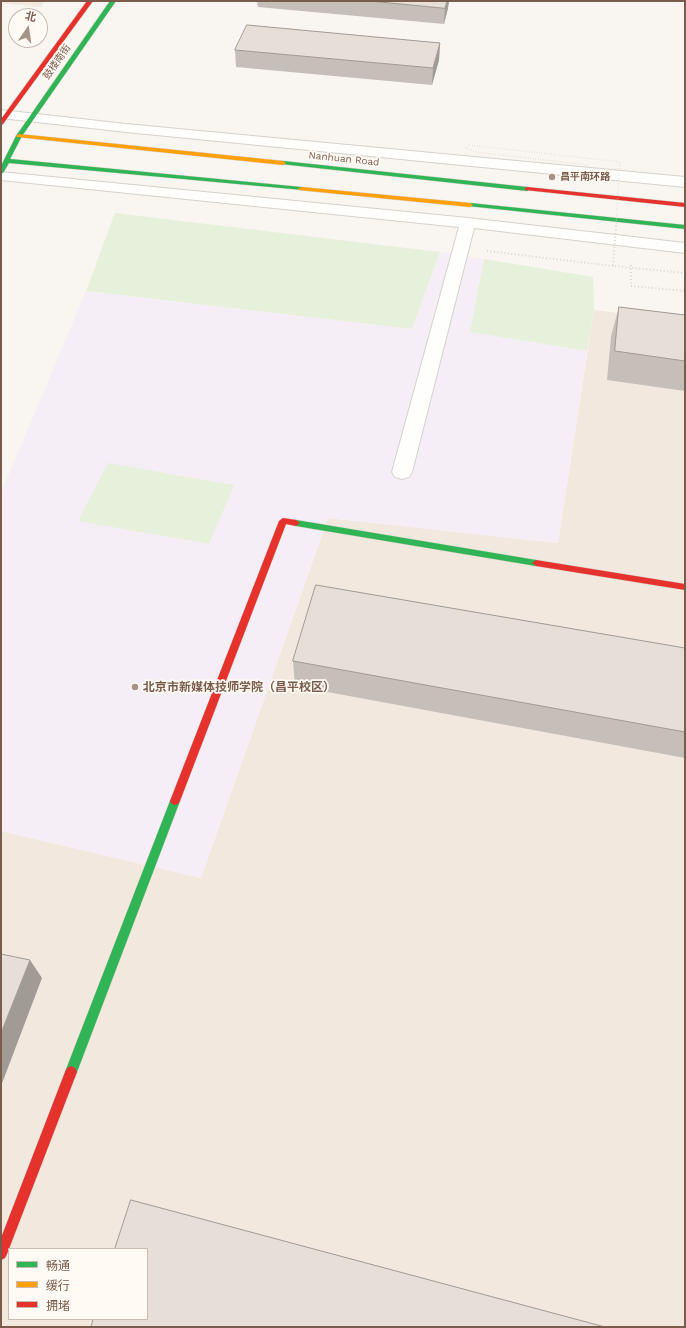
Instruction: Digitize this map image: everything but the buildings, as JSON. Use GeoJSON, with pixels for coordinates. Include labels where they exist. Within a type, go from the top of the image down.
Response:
{"type":"FeatureCollection","features":[{"type":"Feature","properties":{"kind":"main road","name":"鼓楼南街"},"geometry":{"type":"LineString","coordinates":[[3,117],[90,1]]}},
{"type":"Feature","properties":{"kind":"main road","name":"鼓楼南街"},"geometry":{"type":"LineString","coordinates":[[1,172],[4,161],[19,136],[113,1]]}},
{"type":"Feature","properties":{"kind":"main road","name":"Nanhuan Road"},"geometry":{"type":"LineString","coordinates":[[7,135],[685,205]]}},
{"type":"Feature","properties":{"kind":"main road"},"geometry":{"type":"LineString","coordinates":[[4,161],[549,212],[685,227]]}},
{"type":"Feature","properties":{"kind":"main road"},"geometry":{"type":"LineString","coordinates":[[1,1254],[283,521],[685,587]]}},
{"type":"Feature","properties":{"kind":"street"},"geometry":{"type":"LineString","coordinates":[[3,117],[32,118],[685,182]]}},
{"type":"Feature","properties":{"kind":"street"},"geometry":{"type":"LineString","coordinates":[[1,176],[468,223],[685,248]]}},
{"type":"Feature","properties":{"kind":"street"},"geometry":{"type":"LineString","coordinates":[[402,472],[468,223]]}},
{"type":"Feature","properties":{"kind":"path"},"geometry":{"type":"LineString","coordinates":[[588,165],[475,152],[465,148],[469,145],[620,162],[614,266]]}},
{"type":"Feature","properties":{"kind":"path"},"geometry":{"type":"LineString","coordinates":[[486,251],[685,273]]}},
{"type":"Feature","properties":{"kind":"path"},"geometry":{"type":"LineString","coordinates":[[631,264],[631,286],[685,291]]}},
{"type":"Feature","properties":{"kind":"shaded area"},"geometry":{"type":"Polygon","coordinates":[[[1,1],[45,1],[41,7],[1,3],[1,1]]]}},
{"type":"Feature","properties":{"kind":"shaded area","name":"北京市新媒体技师学院（昌平校区）"},"geometry":{"type":"Polygon","coordinates":[[[440,252],[484,259],[470,332],[587,351],[558,543],[328,518],[201,878],[1,831],[1,493],[86,291],[412,329],[440,252]]]}},
{"type":"Feature","properties":{"kind":"shaded area"},"geometry":{"type":"Polygon","coordinates":[[[594,310],[685,321],[685,1327],[1,1327],[1,831],[201,878],[328,518],[558,543],[594,310]]]}},
{"type":"Feature","properties":{"kind":"green space"},"geometry":{"type":"Polygon","coordinates":[[[115,213],[440,252],[412,329],[86,291],[115,213]]]}},
{"type":"Feature","properties":{"kind":"green space"},"geometry":{"type":"Polygon","coordinates":[[[484,259],[593,277],[594,310],[587,351],[470,332],[484,259]]]}},
{"type":"Feature","properties":{"kind":"green space"},"geometry":{"type":"Polygon","coordinates":[[[108,463],[234,485],[209,544],[78,521],[108,463]]]}},
{"type":"Feature","properties":{"kind":"traffic: fast"},"geometry":{"type":"LineString","coordinates":[[1,172],[19,136],[113,1]]}},
{"type":"Feature","properties":{"kind":"traffic: fast"},"geometry":{"type":"LineString","coordinates":[[7,161],[301,189]]}},
{"type":"Feature","properties":{"kind":"traffic: fast"},"geometry":{"type":"LineString","coordinates":[[283,163],[527,189]]}},
{"type":"Feature","properties":{"kind":"traffic: fast"},"geometry":{"type":"LineString","coordinates":[[470,205],[685,227]]}},
{"type":"Feature","properties":{"kind":"traffic: fast"},"geometry":{"type":"LineString","coordinates":[[296,523],[536,563]]}},
{"type":"Feature","properties":{"kind":"traffic: fast"},"geometry":{"type":"LineString","coordinates":[[71,1072],[175,801]]}},
{"type":"Feature","properties":{"kind":"traffic: slow"},"geometry":{"type":"LineString","coordinates":[[19,136],[283,163]]}},
{"type":"Feature","properties":{"kind":"traffic: slow"},"geometry":{"type":"LineString","coordinates":[[301,189],[470,205]]}},
{"type":"Feature","properties":{"kind":"traffic: jam"},"geometry":{"type":"LineString","coordinates":[[1,123],[90,1]]}},
{"type":"Feature","properties":{"kind":"traffic: jam"},"geometry":{"type":"LineString","coordinates":[[527,189],[685,205]]}},
{"type":"Feature","properties":{"kind":"traffic: jam"},"geometry":{"type":"LineString","coordinates":[[175,801],[283,521],[296,523]]}},
{"type":"Feature","properties":{"kind":"traffic: jam"},"geometry":{"type":"LineString","coordinates":[[536,563],[685,587]]}},
{"type":"Feature","properties":{"kind":"traffic: jam"},"geometry":{"type":"LineString","coordinates":[[1,1254],[71,1072]]}},
{"type":"Feature","properties":{"kind":"place","name":"昌平南环路"},"geometry":{"type":"Point","coordinates":[552,177]}},
{"type":"Feature","properties":{"kind":"place","name":"北京市新媒体技师学院（昌平校区）"},"geometry":{"type":"Point","coordinates":[135,687]}}]}
